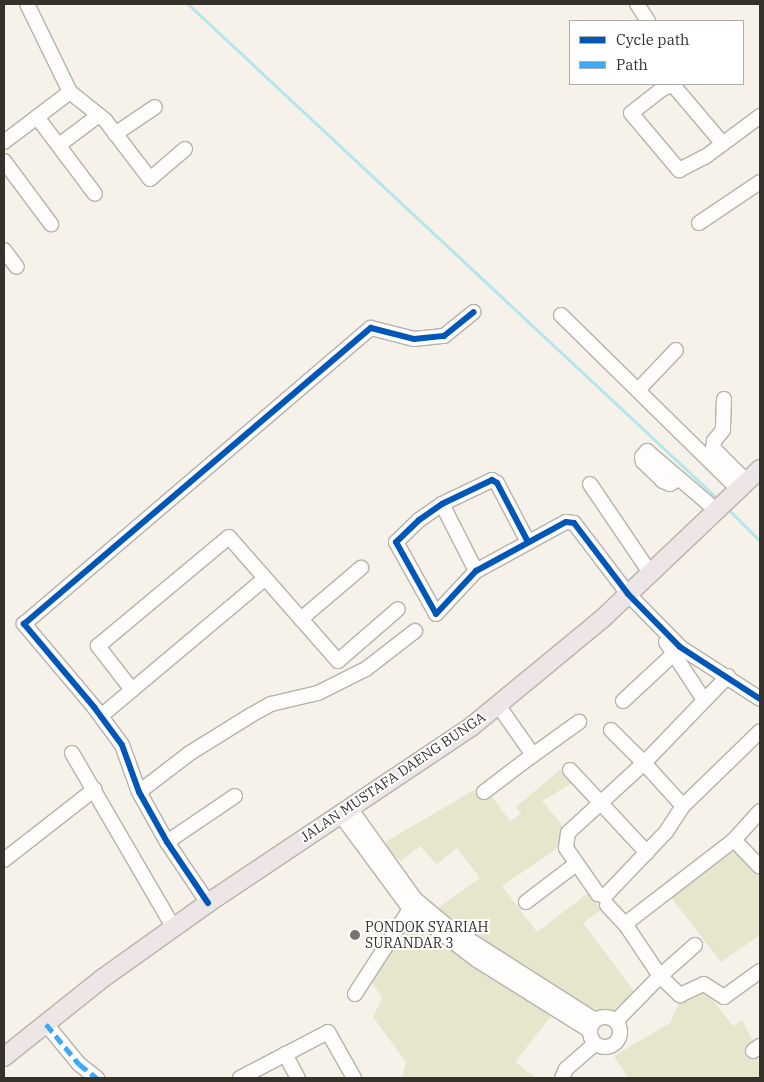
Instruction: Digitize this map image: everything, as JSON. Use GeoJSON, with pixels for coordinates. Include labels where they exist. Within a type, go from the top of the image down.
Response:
{"type":"FeatureCollection","features":[{"type":"Feature","properties":{"kind":"main road","name":"JALAN MUSTAFA DAENG BUNGA"},"geometry":{"type":"LineString","coordinates":[[4,1057],[208,903],[498,705],[557,658],[650,574],[760,469]]}},
{"type":"Feature","properties":{"kind":"street"},"geometry":{"type":"LineString","coordinates":[[27,4],[70,92],[99,115],[150,179],[185,149]]}},
{"type":"Feature","properties":{"kind":"street"},"geometry":{"type":"LineString","coordinates":[[637,4],[647,20]]}},
{"type":"Feature","properties":{"kind":"street"},"geometry":{"type":"LineString","coordinates":[[671,85],[662,88],[631,113],[669,160],[682,170],[723,144],[760,116]]}},
{"type":"Feature","properties":{"kind":"street"},"geometry":{"type":"LineString","coordinates":[[675,85],[723,144]]}},
{"type":"Feature","properties":{"kind":"street"},"geometry":{"type":"LineString","coordinates":[[4,142],[70,92]]}},
{"type":"Feature","properties":{"kind":"street"},"geometry":{"type":"LineString","coordinates":[[116,134],[155,107]]}},
{"type":"Feature","properties":{"kind":"street"},"geometry":{"type":"LineString","coordinates":[[59,146],[99,115]]}},
{"type":"Feature","properties":{"kind":"street"},"geometry":{"type":"LineString","coordinates":[[37,117],[95,194]]}},
{"type":"Feature","properties":{"kind":"street"},"geometry":{"type":"LineString","coordinates":[[4,161],[51,224]]}},
{"type":"Feature","properties":{"kind":"street"},"geometry":{"type":"LineString","coordinates":[[699,223],[760,182]]}},
{"type":"Feature","properties":{"kind":"street"},"geometry":{"type":"LineString","coordinates":[[4,250],[16,267]]}},
{"type":"Feature","properties":{"kind":"street"},"geometry":{"type":"LineString","coordinates":[[208,903],[167,842],[139,792],[122,745],[101,716],[24,624],[370,328],[414,339],[444,336],[474,312]]}},
{"type":"Feature","properties":{"kind":"street"},"geometry":{"type":"LineString","coordinates":[[561,315],[740,488]]}},
{"type":"Feature","properties":{"kind":"street"},"geometry":{"type":"LineString","coordinates":[[638,390],[676,350]]}},
{"type":"Feature","properties":{"kind":"street"},"geometry":{"type":"LineString","coordinates":[[724,399],[723,430],[714,441],[713,448],[740,488]]}},
{"type":"Feature","properties":{"kind":"street"},"geometry":{"type":"LineString","coordinates":[[678,479],[718,509]]}},
{"type":"Feature","properties":{"kind":"street"},"geometry":{"type":"LineString","coordinates":[[528,542],[494,480],[442,504],[399,538],[397,546],[436,614],[476,571],[566,522],[574,523],[628,594],[677,650],[704,700]]}},
{"type":"Feature","properties":{"kind":"street"},"geometry":{"type":"LineString","coordinates":[[590,484],[650,574]]}},
{"type":"Feature","properties":{"kind":"street"},"geometry":{"type":"LineString","coordinates":[[442,504],[476,571]]}},
{"type":"Feature","properties":{"kind":"street"},"geometry":{"type":"LineString","coordinates":[[132,690],[98,646],[229,537],[338,661],[398,609]]}},
{"type":"Feature","properties":{"kind":"street"},"geometry":{"type":"LineString","coordinates":[[301,619],[361,568]]}},
{"type":"Feature","properties":{"kind":"street"},"geometry":{"type":"LineString","coordinates":[[101,716],[264,579]]}},
{"type":"Feature","properties":{"kind":"street"},"geometry":{"type":"LineString","coordinates":[[139,792],[190,753],[251,715],[271,704],[318,693],[366,669],[415,631]]}},
{"type":"Feature","properties":{"kind":"street"},"geometry":{"type":"LineString","coordinates":[[677,650],[728,676],[760,699]]}},
{"type":"Feature","properties":{"kind":"street"},"geometry":{"type":"LineString","coordinates":[[622,701],[677,650]]}},
{"type":"Feature","properties":{"kind":"street"},"geometry":{"type":"LineString","coordinates":[[728,676],[644,763],[600,801],[566,839],[566,848],[576,864],[602,896],[647,853],[683,806],[760,731]]}},
{"type":"Feature","properties":{"kind":"street"},"geometry":{"type":"LineString","coordinates":[[498,705],[533,755]]}},
{"type":"Feature","properties":{"kind":"street"},"geometry":{"type":"LineString","coordinates":[[484,792],[579,722]]}},
{"type":"Feature","properties":{"kind":"street"},"geometry":{"type":"LineString","coordinates":[[611,730],[683,806]]}},
{"type":"Feature","properties":{"kind":"street"},"geometry":{"type":"LineString","coordinates":[[72,753],[95,789],[174,928]]}},
{"type":"Feature","properties":{"kind":"street"},"geometry":{"type":"LineString","coordinates":[[570,770],[647,853]]}},
{"type":"Feature","properties":{"kind":"street"},"geometry":{"type":"LineString","coordinates":[[4,860],[95,789]]}},
{"type":"Feature","properties":{"kind":"street"},"geometry":{"type":"LineString","coordinates":[[167,842],[235,796]]}},
{"type":"Feature","properties":{"kind":"street"},"geometry":{"type":"LineString","coordinates":[[345,811],[410,909],[477,960],[592,1025]]}},
{"type":"Feature","properties":{"kind":"street"},"geometry":{"type":"LineString","coordinates":[[626,924],[734,840],[760,811]]}},
{"type":"Feature","properties":{"kind":"street"},"geometry":{"type":"LineString","coordinates":[[362,835],[415,899],[592,1025],[595,1044]]}},
{"type":"Feature","properties":{"kind":"street"},"geometry":{"type":"LineString","coordinates":[[734,840],[760,867]]}},
{"type":"Feature","properties":{"kind":"street"},"geometry":{"type":"LineString","coordinates":[[526,902],[576,864]]}},
{"type":"Feature","properties":{"kind":"street"},"geometry":{"type":"LineString","coordinates":[[607,905],[626,924],[660,976],[680,995],[704,984],[723,998],[760,971]]}},
{"type":"Feature","properties":{"kind":"street"},"geometry":{"type":"LineString","coordinates":[[355,994],[410,909]]}},
{"type":"Feature","properties":{"kind":"street"},"geometry":{"type":"LineString","coordinates":[[616,1021],[660,976],[695,945]]}},
{"type":"Feature","properties":{"kind":"street"},"geometry":{"type":"LineString","coordinates":[[562,1078],[566,1069],[586,1048],[595,1044],[606,1047],[617,1041],[620,1033],[616,1021],[604,1016],[592,1025]]}},
{"type":"Feature","properties":{"kind":"street"},"geometry":{"type":"LineString","coordinates":[[46,1024],[79,1064],[97,1078]]}},
{"type":"Feature","properties":{"kind":"street"},"geometry":{"type":"LineString","coordinates":[[240,1078],[328,1032],[354,1078]]}},
{"type":"Feature","properties":{"kind":"street"},"geometry":{"type":"LineString","coordinates":[[285,1054],[298,1078]]}},
{"type":"Feature","properties":{"kind":"green space"},"geometry":{"type":"Polygon","coordinates":[[[562,768],[572,783],[542,801],[562,825],[562,845],[502,886],[537,932],[588,893],[602,909],[583,923],[636,994],[611,1015],[585,1006],[459,926],[438,908],[480,878],[457,848],[437,864],[420,846],[401,861],[387,849],[387,841],[483,785],[510,821],[521,814],[516,807],[562,768]]]}},
{"type":"Feature","properties":{"kind":"green space"},"geometry":{"type":"Polygon","coordinates":[[[731,849],[760,878],[760,935],[721,962],[670,896],[731,849]]]}},
{"type":"Feature","properties":{"kind":"green space"},"geometry":{"type":"Polygon","coordinates":[[[409,915],[435,938],[551,1016],[515,1062],[536,1078],[402,1078],[406,1062],[373,1017],[382,998],[370,979],[409,915]]]}},
{"type":"Feature","properties":{"kind":"green space"},"geometry":{"type":"Polygon","coordinates":[[[706,992],[733,1026],[742,1020],[760,1054],[757,1060],[760,1065],[760,1078],[628,1078],[614,1056],[670,1023],[679,1003],[706,992]]]}},
{"type":"Feature","properties":{"kind":"waterway"},"geometry":{"type":"LineString","coordinates":[[188,4],[719,500]]}},
{"type":"Feature","properties":{"kind":"waterway"},"geometry":{"type":"LineString","coordinates":[[727,508],[760,541]]}},
{"type":"Feature","properties":{"kind":"marked path"},"geometry":{"type":"LineString","coordinates":[[46,1024],[79,1064],[97,1078]]}},
{"type":"Feature","properties":{"kind":"cycle path"},"geometry":{"type":"LineString","coordinates":[[208,903],[167,842],[139,792],[122,745],[94,707],[24,624],[371,328],[414,339],[444,336],[474,312]]}},
{"type":"Feature","properties":{"kind":"cycle path"},"geometry":{"type":"LineString","coordinates":[[528,542],[497,483],[492,480],[442,504],[419,520],[396,542],[436,614],[476,571],[566,522],[574,523],[628,594],[680,647],[760,699]]}},
{"type":"Feature","properties":{"kind":"place","name":"PONDOK SYARIAH SURANDAR 3"},"geometry":{"type":"Point","coordinates":[355,935]}}]}
